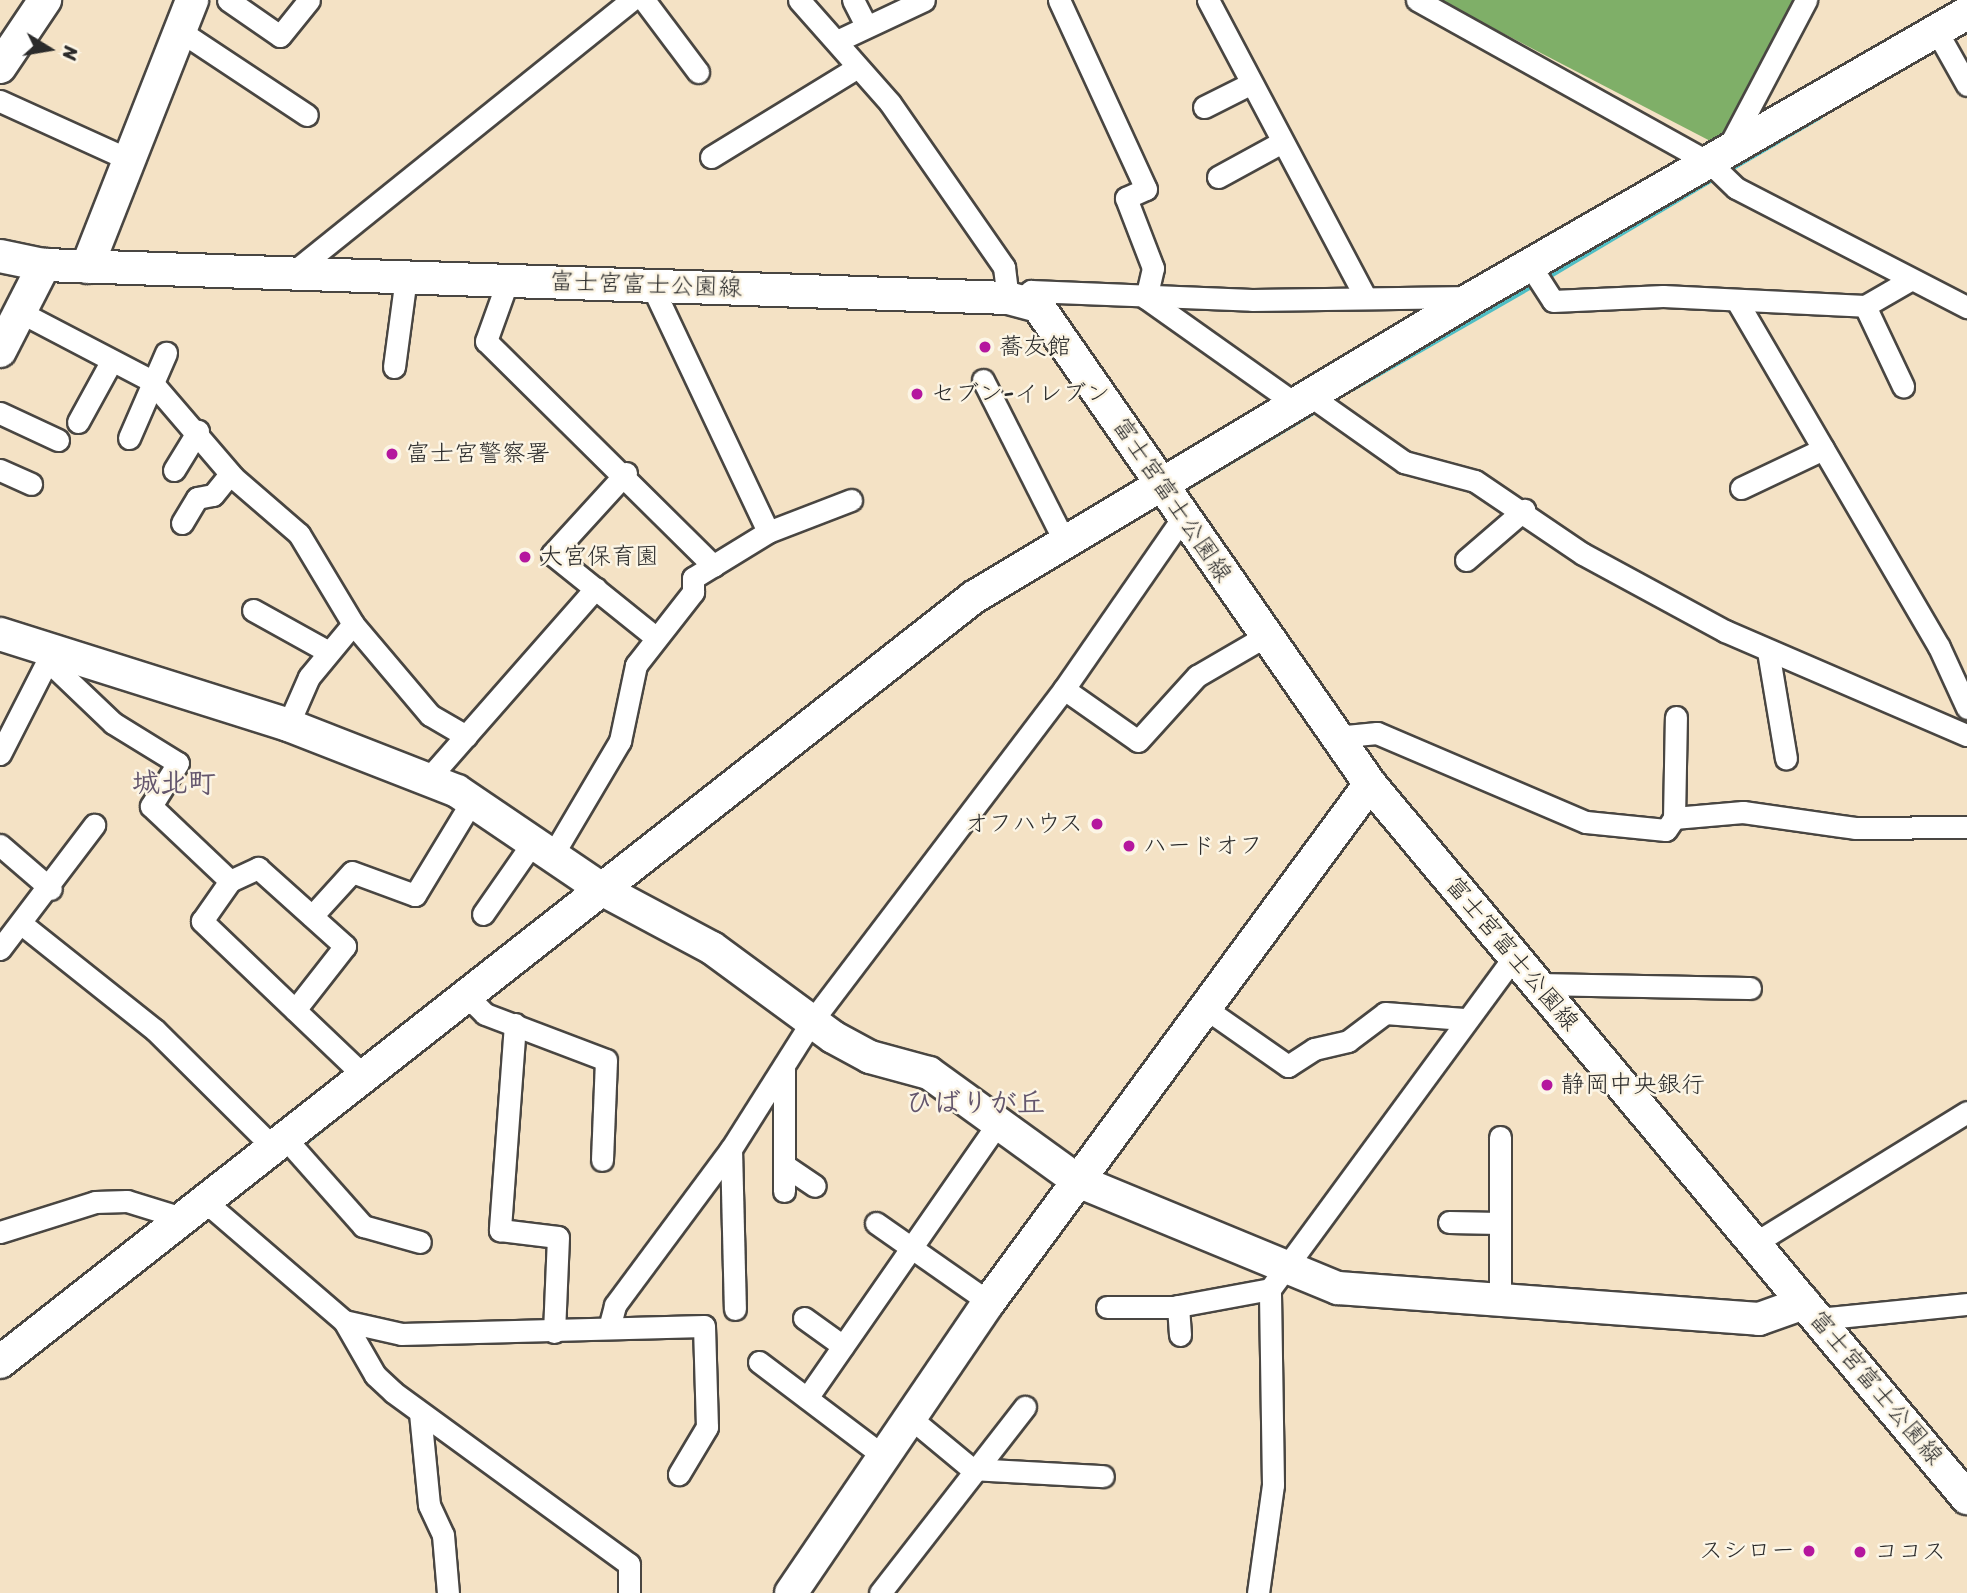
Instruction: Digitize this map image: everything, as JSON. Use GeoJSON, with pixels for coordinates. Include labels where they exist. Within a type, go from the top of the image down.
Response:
{"type":"FeatureCollection","features":[{"type":"Feature","properties":{"kind":"street"},"geometry":{"type":"LineString","coordinates":[[0,67],[45,0]]}},
{"type":"Feature","properties":{"kind":"street"},"geometry":{"type":"LineString","coordinates":[[87,267],[192,0]]}},
{"type":"Feature","properties":{"kind":"street"},"geometry":{"type":"LineString","coordinates":[[228,0],[280,36],[309,0]]}},
{"type":"Feature","properties":{"kind":"street"},"geometry":{"type":"LineString","coordinates":[[292,273],[631,0]]}},
{"type":"Feature","properties":{"kind":"street"},"geometry":{"type":"LineString","coordinates":[[644,0],[698,72]]}},
{"type":"Feature","properties":{"kind":"street"},"geometry":{"type":"LineString","coordinates":[[800,0],[858,67],[1004,267],[1015,298],[1031,291],[1146,298],[1474,297]]}},
{"type":"Feature","properties":{"kind":"street"},"geometry":{"type":"LineString","coordinates":[[853,0],[866,26]]}},
{"type":"Feature","properties":{"kind":"street"},"geometry":{"type":"LineString","coordinates":[[836,41],[924,0]]}},
{"type":"Feature","properties":{"kind":"street"},"geometry":{"type":"LineString","coordinates":[[1059,0],[1146,189],[1126,198],[1153,268],[1146,298]]}},
{"type":"Feature","properties":{"kind":"street"},"geometry":{"type":"LineString","coordinates":[[1208,0],[1364,297]]}},
{"type":"Feature","properties":{"kind":"street"},"geometry":{"type":"LineString","coordinates":[[1417,0],[1719,166],[1910,280],[1967,307]]}},
{"type":"Feature","properties":{"kind":"street"},"geometry":{"type":"LineString","coordinates":[[1719,166],[1807,0]]}},
{"type":"Feature","properties":{"kind":"street"},"geometry":{"type":"LineString","coordinates":[[0,1362],[206,1211],[287,1146],[363,1075],[474,1003],[603,890],[974,597],[1161,485],[1314,403],[1474,297],[1537,276],[1719,166],[1941,38],[1967,13]]}},
{"type":"Feature","properties":{"kind":"street"},"geometry":{"type":"LineString","coordinates":[[180,31],[307,115]]}},
{"type":"Feature","properties":{"kind":"street"},"geometry":{"type":"LineString","coordinates":[[1941,38],[1967,85]]}},
{"type":"Feature","properties":{"kind":"street"},"geometry":{"type":"LineString","coordinates":[[711,157],[858,67]]}},
{"type":"Feature","properties":{"kind":"street"},"geometry":{"type":"LineString","coordinates":[[1204,107],[1250,84]]}},
{"type":"Feature","properties":{"kind":"street"},"geometry":{"type":"LineString","coordinates":[[0,101],[130,160]]}},
{"type":"Feature","properties":{"kind":"street"},"geometry":{"type":"LineString","coordinates":[[1218,177],[1282,142]]}},
{"type":"Feature","properties":{"kind":"street","name":"富士宮富士公園線"},"geometry":{"type":"LineString","coordinates":[[0,256],[44,265],[87,267],[1015,298],[1051,321],[1264,637],[1370,784],[1967,1498]]}},
{"type":"Feature","properties":{"kind":"street"},"geometry":{"type":"LineString","coordinates":[[0,351],[44,265]]}},
{"type":"Feature","properties":{"kind":"street"},"geometry":{"type":"LineString","coordinates":[[1537,276],[1553,301],[1663,296],[1738,303],[1865,306],[1910,280]]}},
{"type":"Feature","properties":{"kind":"street"},"geometry":{"type":"LineString","coordinates":[[394,367],[406,277]]}},
{"type":"Feature","properties":{"kind":"street"},"geometry":{"type":"LineString","coordinates":[[508,280],[486,341],[626,473],[713,566]]}},
{"type":"Feature","properties":{"kind":"street"},"geometry":{"type":"LineString","coordinates":[[650,284],[768,532]]}},
{"type":"Feature","properties":{"kind":"street"},"geometry":{"type":"LineString","coordinates":[[1940,295],[1967,293]]}},
{"type":"Feature","properties":{"kind":"street"},"geometry":{"type":"LineString","coordinates":[[1146,298],[1404,462],[1475,481],[1524,510],[1583,554],[1768,652],[1967,735]]}},
{"type":"Feature","properties":{"kind":"street"},"geometry":{"type":"LineString","coordinates":[[1738,303],[1939,648],[1967,708]]}},
{"type":"Feature","properties":{"kind":"street"},"geometry":{"type":"LineString","coordinates":[[1865,306],[1903,386]]}},
{"type":"Feature","properties":{"kind":"street"},"geometry":{"type":"LineString","coordinates":[[20,312],[152,382],[198,431],[230,474],[299,534],[353,624],[430,715],[466,736]]}},
{"type":"Feature","properties":{"kind":"street"},"geometry":{"type":"LineString","coordinates":[[129,438],[166,353]]}},
{"type":"Feature","properties":{"kind":"street"},"geometry":{"type":"LineString","coordinates":[[78,422],[111,362]]}},
{"type":"Feature","properties":{"kind":"street"},"geometry":{"type":"LineString","coordinates":[[983,380],[1065,542]]}},
{"type":"Feature","properties":{"kind":"street"},"geometry":{"type":"LineString","coordinates":[[0,413],[58,440]]}},
{"type":"Feature","properties":{"kind":"street"},"geometry":{"type":"LineString","coordinates":[[174,470],[198,431]]}},
{"type":"Feature","properties":{"kind":"street"},"geometry":{"type":"LineString","coordinates":[[1741,488],[1823,449]]}},
{"type":"Feature","properties":{"kind":"street"},"geometry":{"type":"LineString","coordinates":[[0,470],[31,484]]}},
{"type":"Feature","properties":{"kind":"street"},"geometry":{"type":"LineString","coordinates":[[626,473],[552,554],[654,636]]}},
{"type":"Feature","properties":{"kind":"street"},"geometry":{"type":"LineString","coordinates":[[182,523],[197,499],[213,495],[230,474]]}},
{"type":"Feature","properties":{"kind":"street"},"geometry":{"type":"LineString","coordinates":[[483,914],[543,849],[620,741],[636,665],[654,636],[693,592],[693,578],[768,532],[851,500]]}},
{"type":"Feature","properties":{"kind":"street"},"geometry":{"type":"LineString","coordinates":[[1466,560],[1524,510]]}},
{"type":"Feature","properties":{"kind":"street"},"geometry":{"type":"LineString","coordinates":[[608,1328],[615,1305],[732,1149],[812,1021],[1064,689],[1183,517]]}},
{"type":"Feature","properties":{"kind":"street"},"geometry":{"type":"LineString","coordinates":[[428,779],[596,588]]}},
{"type":"Feature","properties":{"kind":"street"},"geometry":{"type":"LineString","coordinates":[[253,610],[327,651]]}},
{"type":"Feature","properties":{"kind":"street"},"geometry":{"type":"LineString","coordinates":[[288,725],[327,651],[353,624]]}},
{"type":"Feature","properties":{"kind":"street"},"geometry":{"type":"LineString","coordinates":[[0,634],[50,657],[288,725],[428,779],[472,801],[603,890],[712,948],[812,1021],[870,1057],[929,1073],[1078,1181],[1280,1278],[1362,1292],[1759,1319],[1811,1311],[1967,1304]]}},
{"type":"Feature","properties":{"kind":"street"},"geometry":{"type":"LineString","coordinates":[[1064,689],[1138,741],[1197,676],[1264,637]]}},
{"type":"Feature","properties":{"kind":"street"},"geometry":{"type":"LineString","coordinates":[[1768,652],[1786,758]]}},
{"type":"Feature","properties":{"kind":"street"},"geometry":{"type":"LineString","coordinates":[[0,754],[50,657]]}},
{"type":"Feature","properties":{"kind":"street"},"geometry":{"type":"LineString","coordinates":[[50,657],[113,723],[178,763],[150,806],[230,881]]}},
{"type":"Feature","properties":{"kind":"street"},"geometry":{"type":"LineString","coordinates":[[1336,737],[1377,733],[1586,822],[1666,830],[1674,818],[1676,717]]}},
{"type":"Feature","properties":{"kind":"street"},"geometry":{"type":"LineString","coordinates":[[791,1593],[914,1421],[989,1302],[1202,1006],[1370,784]]}},
{"type":"Feature","properties":{"kind":"street"},"geometry":{"type":"LineString","coordinates":[[312,916],[352,872],[415,895],[472,801]]}},
{"type":"Feature","properties":{"kind":"street"},"geometry":{"type":"LineString","coordinates":[[1674,818],[1743,812],[1855,828],[1967,827]]}},
{"type":"Feature","properties":{"kind":"street"},"geometry":{"type":"LineString","coordinates":[[0,949],[51,889],[94,825]]}},
{"type":"Feature","properties":{"kind":"street"},"geometry":{"type":"LineString","coordinates":[[0,845],[51,889]]}},
{"type":"Feature","properties":{"kind":"street"},"geometry":{"type":"LineString","coordinates":[[295,1010],[345,946],[258,868],[230,881],[202,921],[295,1010],[363,1075]]}},
{"type":"Feature","properties":{"kind":"street"},"geometry":{"type":"LineString","coordinates":[[23,925],[155,1030],[287,1146],[363,1226],[420,1242]]}},
{"type":"Feature","properties":{"kind":"street"},"geometry":{"type":"LineString","coordinates":[[1258,1593],[1273,1485],[1280,1278],[1464,1019],[1514,957]]}},
{"type":"Feature","properties":{"kind":"street"},"geometry":{"type":"LineString","coordinates":[[1536,984],[1750,988]]}},
{"type":"Feature","properties":{"kind":"street"},"geometry":{"type":"LineString","coordinates":[[474,1003],[515,1024],[606,1060],[602,1160]]}},
{"type":"Feature","properties":{"kind":"street"},"geometry":{"type":"LineString","coordinates":[[1202,1006],[1288,1066],[1314,1049],[1348,1041],[1385,1013],[1464,1019]]}},
{"type":"Feature","properties":{"kind":"street"},"geometry":{"type":"LineString","coordinates":[[515,1024],[500,1230],[558,1237],[554,1332]]}},
{"type":"Feature","properties":{"kind":"street"},"geometry":{"type":"LineString","coordinates":[[784,1069],[784,1191]]}},
{"type":"Feature","properties":{"kind":"street"},"geometry":{"type":"LineString","coordinates":[[1755,1243],[1967,1112]]}},
{"type":"Feature","properties":{"kind":"street"},"geometry":{"type":"LineString","coordinates":[[807,1398],[999,1122]]}},
{"type":"Feature","properties":{"kind":"street"},"geometry":{"type":"LineString","coordinates":[[1500,1137],[1500,1302]]}},
{"type":"Feature","properties":{"kind":"street"},"geometry":{"type":"LineString","coordinates":[[732,1149],[735,1309]]}},
{"type":"Feature","properties":{"kind":"street"},"geometry":{"type":"LineString","coordinates":[[784,1165],[816,1186]]}},
{"type":"Feature","properties":{"kind":"street"},"geometry":{"type":"LineString","coordinates":[[0,1231],[95,1202],[127,1201],[206,1211],[344,1321],[375,1375],[420,1413],[629,1564],[629,1593]]}},
{"type":"Feature","properties":{"kind":"street"},"geometry":{"type":"LineString","coordinates":[[1449,1222],[1499,1223]]}},
{"type":"Feature","properties":{"kind":"street"},"geometry":{"type":"LineString","coordinates":[[876,1223],[989,1302]]}},
{"type":"Feature","properties":{"kind":"street"},"geometry":{"type":"LineString","coordinates":[[1107,1307],[1178,1306],[1280,1278]]}},
{"type":"Feature","properties":{"kind":"street"},"geometry":{"type":"LineString","coordinates":[[1178,1306],[1180,1335]]}},
{"type":"Feature","properties":{"kind":"street"},"geometry":{"type":"LineString","coordinates":[[804,1318],[843,1346]]}},
{"type":"Feature","properties":{"kind":"street"},"geometry":{"type":"LineString","coordinates":[[344,1321],[401,1334],[704,1326],[707,1427],[679,1474]]}},
{"type":"Feature","properties":{"kind":"street"},"geometry":{"type":"LineString","coordinates":[[759,1362],[886,1458]]}},
{"type":"Feature","properties":{"kind":"street"},"geometry":{"type":"LineString","coordinates":[[880,1593],[972,1469],[1025,1407]]}},
{"type":"Feature","properties":{"kind":"street"},"geometry":{"type":"LineString","coordinates":[[420,1413],[429,1505],[443,1535],[448,1593]]}},
{"type":"Feature","properties":{"kind":"street"},"geometry":{"type":"LineString","coordinates":[[914,1421],[972,1469],[1103,1476]]}},
{"type":"Feature","properties":{"kind":"green space"},"geometry":{"type":"Polygon","coordinates":[[[1439,0],[1794,0],[1718,145],[1439,0]]]}},
{"type":"Feature","properties":{"kind":"waterway"},"geometry":{"type":"LineString","coordinates":[[1726,171],[1820,116]]}},
{"type":"Feature","properties":{"kind":"waterway"},"geometry":{"type":"LineString","coordinates":[[1545,278],[1717,176]]}},
{"type":"Feature","properties":{"kind":"waterway"},"geometry":{"type":"LineString","coordinates":[[1351,389],[1536,283]]}},
{"type":"Feature","properties":{"kind":"waterway"},"geometry":{"type":"LineString","coordinates":[[1184,489],[1318,409]]}},
{"type":"Feature","properties":{"kind":"waterway"},"geometry":{"type":"LineString","coordinates":[[303,1144],[342,1113]]}},
{"type":"Feature","properties":{"kind":"place","name":"蕎友館"},"geometry":{"type":"Point","coordinates":[985,347]}},
{"type":"Feature","properties":{"kind":"place","name":"セブン-イレブン"},"geometry":{"type":"Point","coordinates":[917,394]}},
{"type":"Feature","properties":{"kind":"place","name":"富士宮警察署"},"geometry":{"type":"Point","coordinates":[392,454]}},
{"type":"Feature","properties":{"kind":"place","name":"大宮保育園"},"geometry":{"type":"Point","coordinates":[525,557]}},
{"type":"Feature","properties":{"kind":"place","name":"オフハウス"},"geometry":{"type":"Point","coordinates":[1097,824]}},
{"type":"Feature","properties":{"kind":"place","name":"ハードオフ"},"geometry":{"type":"Point","coordinates":[1129,846]}},
{"type":"Feature","properties":{"kind":"place","name":"静岡中央銀行"},"geometry":{"type":"Point","coordinates":[1547,1085]}},
{"type":"Feature","properties":{"kind":"place","name":"スシロー"},"geometry":{"type":"Point","coordinates":[1809,1551]}},
{"type":"Feature","properties":{"kind":"place","name":"ココス"},"geometry":{"type":"Point","coordinates":[1860,1552]}},
{"type":"Feature","properties":{"kind":"district","name":"城北町"},"geometry":{"type":"Point","coordinates":[174,783]}},
{"type":"Feature","properties":{"kind":"district","name":"ひばりが丘"},"geometry":{"type":"Point","coordinates":[975,1103]}}]}
